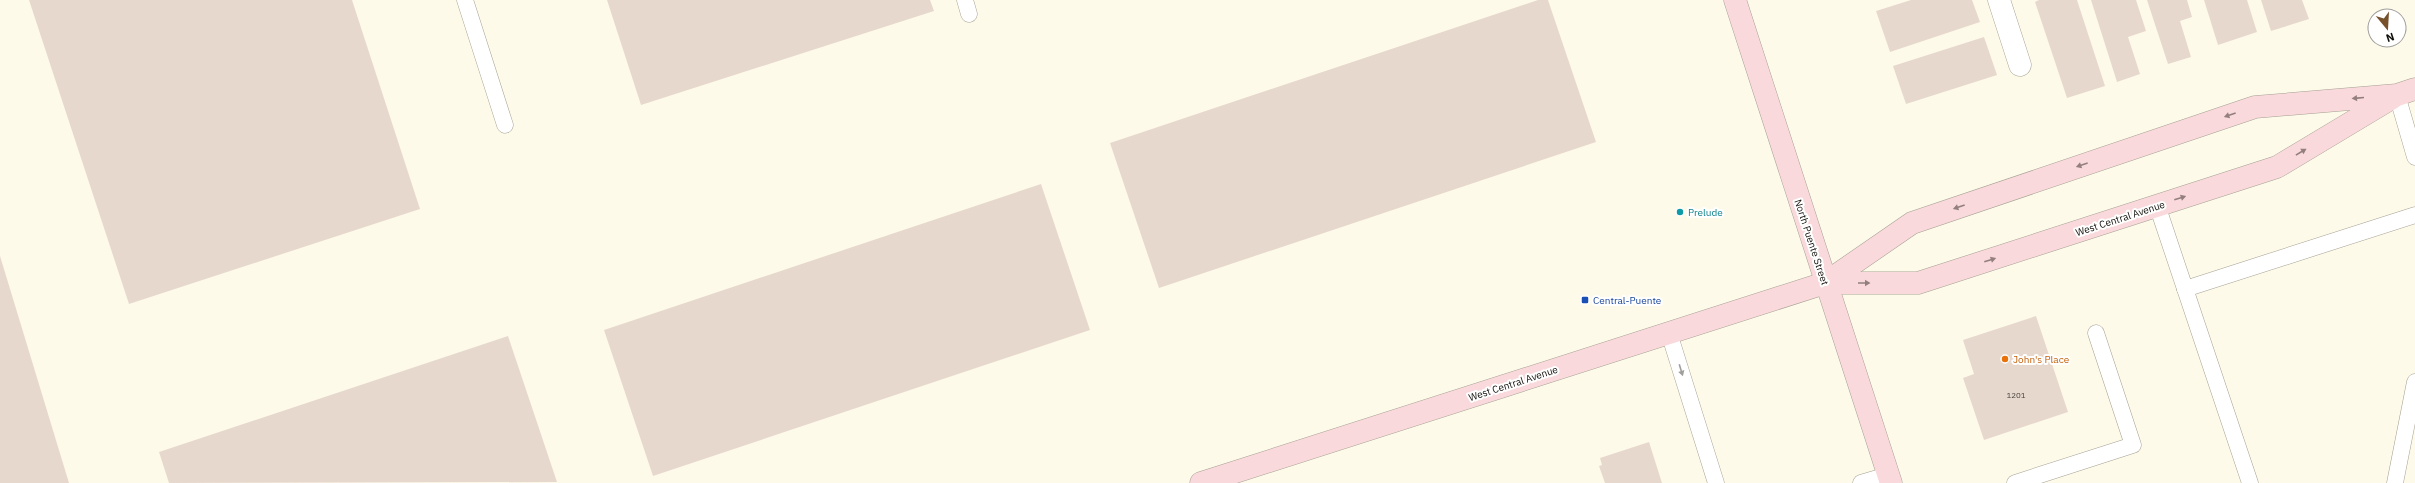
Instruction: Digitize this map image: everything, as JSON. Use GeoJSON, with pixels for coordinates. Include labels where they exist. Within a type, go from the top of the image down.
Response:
{"type":"FeatureCollection","features":[{"type":"Feature","properties":{"kind":"main road","name":"North Puente Street"},"geometry":{"type":"LineString","coordinates":[[1735,0],[1825,283],[1890,479]]}},
{"type":"Feature","properties":{"kind":"main road","name":"West Central Avenue"},"geometry":{"type":"LineString","coordinates":[[1201,483],[1825,283],[1912,223],[2255,107],[2406,92]]}},
{"type":"Feature","properties":{"kind":"main road","name":"West Central Avenue"},"geometry":{"type":"LineString","coordinates":[[1825,283],[1918,283],[2277,167],[2406,92]]}},
{"type":"Feature","properties":{"kind":"street"},"geometry":{"type":"LineString","coordinates":[[1999,0],[2020,66]]}},
{"type":"Feature","properties":{"kind":"lane"},"geometry":{"type":"LineString","coordinates":[[465,0],[505,125]]}},
{"type":"Feature","properties":{"kind":"lane"},"geometry":{"type":"LineString","coordinates":[[2406,92],[2415,157]]}},
{"type":"Feature","properties":{"kind":"lane"},"geometry":{"type":"LineString","coordinates":[[2158,206],[2184,289],[2250,483]]}},
{"type":"Feature","properties":{"kind":"lane"},"geometry":{"type":"LineString","coordinates":[[2184,289],[2415,215]]}},
{"type":"Feature","properties":{"kind":"lane"},"geometry":{"type":"LineString","coordinates":[[1669,333],[1716,483]]}},
{"type":"Feature","properties":{"kind":"lane"},"geometry":{"type":"LineString","coordinates":[[2015,483],[2132,445],[2096,333]]}},
{"type":"Feature","properties":{"kind":"lane"},"geometry":{"type":"LineString","coordinates":[[2395,483],[2415,382]]}},
{"type":"Feature","properties":{"kind":"lane"},"geometry":{"type":"LineString","coordinates":[[1861,483],[1890,479]]}},
{"type":"Feature","properties":{"kind":"building"},"geometry":{"type":"Polygon","coordinates":[[[29,0],[352,0],[420,209],[129,304],[29,0]]]}},
{"type":"Feature","properties":{"kind":"building"},"geometry":{"type":"Polygon","coordinates":[[[607,0],[930,0],[934,11],[641,105],[607,0]]]}},
{"type":"Feature","properties":{"kind":"building"},"geometry":{"type":"Polygon","coordinates":[[[1538,0],[1548,0],[1596,142],[1159,288],[1110,143],[1538,0]]]}},
{"type":"Feature","properties":{"kind":"building"},"geometry":{"type":"Polygon","coordinates":[[[1911,0],[1972,0],[1980,22],[1890,52],[1876,11],[1911,0]]]}},
{"type":"Feature","properties":{"kind":"building"},"geometry":{"type":"Polygon","coordinates":[[[2039,0],[2077,0],[2105,86],[2067,98],[2035,2],[2039,0]]]}},
{"type":"Feature","properties":{"kind":"building"},"geometry":{"type":"Polygon","coordinates":[[[2091,0],[2136,0],[2146,31],[2128,37],[2140,74],[2117,82],[2091,0]]]}},
{"type":"Feature","properties":{"kind":"building"},"geometry":{"type":"Polygon","coordinates":[[[2147,0],[2187,0],[2192,17],[2180,21],[2191,57],[2168,64],[2147,0]]]}},
{"type":"Feature","properties":{"kind":"building"},"geometry":{"type":"Polygon","coordinates":[[[2204,0],[2247,0],[2257,32],[2218,45],[2204,0]]]}},
{"type":"Feature","properties":{"kind":"building"},"geometry":{"type":"Polygon","coordinates":[[[2261,0],[2302,0],[2309,19],[2271,31],[2261,0]]]}},
{"type":"Feature","properties":{"kind":"building"},"geometry":{"type":"Polygon","coordinates":[[[1984,37],[1997,75],[1906,104],[1893,66],[1984,37]]]}},
{"type":"Feature","properties":{"kind":"building"},"geometry":{"type":"Polygon","coordinates":[[[1041,184],[1090,330],[653,476],[604,330],[1041,184]]]}},
{"type":"Feature","properties":{"kind":"building"},"geometry":{"type":"Polygon","coordinates":[[[0,256],[69,483],[0,483],[0,256]]]}},
{"type":"Feature","properties":{"kind":"building"},"geometry":{"type":"Polygon","coordinates":[[[2036,316],[2068,412],[1984,440],[1963,378],[1974,374],[1963,340],[2036,316]]]}},
{"type":"Feature","properties":{"kind":"building"},"geometry":{"type":"Polygon","coordinates":[[[508,336],[557,482],[169,483],[159,452],[508,336]]]}},
{"type":"Feature","properties":{"kind":"building"},"geometry":{"type":"Polygon","coordinates":[[[1649,442],[1662,483],[1605,483],[1599,466],[1602,465],[1600,458],[1649,442]]]}},
{"type":"Feature","properties":{"kind":"place","name":"Prelude"},"geometry":{"type":"Point","coordinates":[1680,212]}},
{"type":"Feature","properties":{"kind":"place","name":"Central-Puente"},"geometry":{"type":"Point","coordinates":[1585,300]}},
{"type":"Feature","properties":{"kind":"place","name":"John's Place"},"geometry":{"type":"Point","coordinates":[2005,359]}}]}
